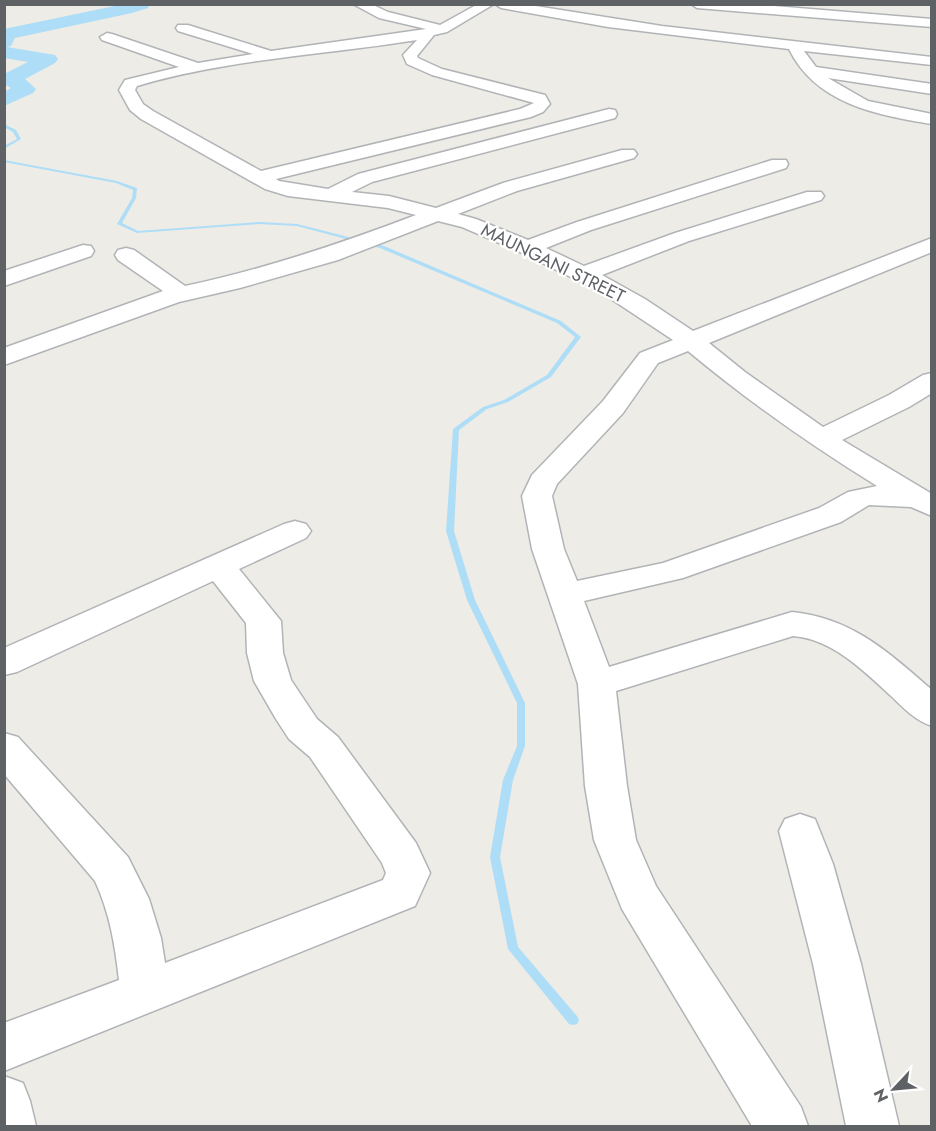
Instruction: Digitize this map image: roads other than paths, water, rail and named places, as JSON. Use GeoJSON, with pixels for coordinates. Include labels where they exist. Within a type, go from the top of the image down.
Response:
{"type":"FeatureCollection","features":[{"type":"Feature","properties":{"kind":"street"},"geometry":{"type":"LineString","coordinates":[[257,178],[525,113],[537,109],[542,104],[539,98],[437,72],[412,61],[410,55],[435,31],[384,15],[359,4]]}},
{"type":"Feature","properties":{"kind":"street","name":"MAUNGANI STREET"},"geometry":{"type":"LineString","coordinates":[[488,4],[435,31],[405,38],[323,47],[158,75],[130,83],[127,90],[130,98],[147,116],[257,178],[288,190],[389,202],[469,223],[528,247],[583,274],[637,304],[691,340],[736,378],[820,439],[925,503]]}},
{"type":"Feature","properties":{"kind":"street"},"geometry":{"type":"LineString","coordinates":[[501,4],[616,24],[765,44],[932,61]]}},
{"type":"Feature","properties":{"kind":"street"},"geometry":{"type":"LineString","coordinates":[[697,4],[847,12],[932,12]]}},
{"type":"Feature","properties":{"kind":"street"},"geometry":{"type":"LineString","coordinates":[[847,12],[932,23]]}},
{"type":"Feature","properties":{"kind":"street"},"geometry":{"type":"LineString","coordinates":[[183,28],[273,55]]}},
{"type":"Feature","properties":{"kind":"street"},"geometry":{"type":"LineString","coordinates":[[107,37],[199,69]]}},
{"type":"Feature","properties":{"kind":"street"},"geometry":{"type":"LineString","coordinates":[[289,38],[323,47]]}},
{"type":"Feature","properties":{"kind":"street"},"geometry":{"type":"LineString","coordinates":[[795,46],[809,70],[848,100],[932,119]]}},
{"type":"Feature","properties":{"kind":"street"},"geometry":{"type":"LineString","coordinates":[[809,70],[932,89]]}},
{"type":"Feature","properties":{"kind":"street"},"geometry":{"type":"LineString","coordinates":[[332,195],[365,178],[609,114]]}},
{"type":"Feature","properties":{"kind":"street"},"geometry":{"type":"LineString","coordinates":[[4,357],[180,293],[232,283],[330,255],[510,187],[628,154]]}},
{"type":"Feature","properties":{"kind":"street"},"geometry":{"type":"LineString","coordinates":[[528,247],[584,226],[779,164]]}},
{"type":"Feature","properties":{"kind":"street"},"geometry":{"type":"LineString","coordinates":[[583,274],[682,237],[814,196]]}},
{"type":"Feature","properties":{"kind":"street"},"geometry":{"type":"LineString","coordinates":[[782,1126],[638,896],[615,840],[606,786],[597,684],[548,549],[537,496],[543,481],[630,386],[649,358],[932,244]]}},
{"type":"Feature","properties":{"kind":"street"},"geometry":{"type":"LineString","coordinates":[[4,279],[83,251]]}},
{"type":"Feature","properties":{"kind":"street"},"geometry":{"type":"LineString","coordinates":[[126,255],[180,293]]}},
{"type":"Feature","properties":{"kind":"street"},"geometry":{"type":"LineString","coordinates":[[820,439],[898,401],[932,381]]}},
{"type":"Feature","properties":{"kind":"street"},"geometry":{"type":"LineString","coordinates":[[564,595],[671,571],[822,518],[850,500],[861,496],[882,495],[925,503]]}},
{"type":"Feature","properties":{"kind":"street"},"geometry":{"type":"LineString","coordinates":[[4,663],[220,567],[295,531]]}},
{"type":"Feature","properties":{"kind":"street"},"geometry":{"type":"LineString","coordinates":[[4,1047],[399,893],[408,873],[401,856],[324,747],[303,729],[290,709],[273,681],[265,653],[263,621],[220,567]]}},
{"type":"Feature","properties":{"kind":"street"},"geometry":{"type":"LineString","coordinates":[[597,684],[792,624],[818,627],[843,640],[876,663],[932,712]]}},
{"type":"Feature","properties":{"kind":"street"},"geometry":{"type":"LineString","coordinates":[[4,747],[112,870],[126,899],[138,938],[144,992]]}},
{"type":"Feature","properties":{"kind":"street"},"geometry":{"type":"LineString","coordinates":[[800,831],[837,964],[873,1126]]}},
{"type":"Feature","properties":{"kind":"street"},"geometry":{"type":"LineString","coordinates":[[4,1101],[10,1126]]}},
{"type":"Feature","properties":{"kind":"waterway"},"geometry":{"type":"LineString","coordinates":[[4,42],[7,34],[142,4]]}},
{"type":"Feature","properties":{"kind":"waterway"},"geometry":{"type":"LineString","coordinates":[[4,52],[48,59],[10,79],[26,89],[4,100]]}},
{"type":"Feature","properties":{"kind":"waterway"},"geometry":{"type":"LineString","coordinates":[[4,125],[15,131],[19,139],[4,148]]}},
{"type":"Feature","properties":{"kind":"waterway"},"geometry":{"type":"LineString","coordinates":[[4,161],[117,182],[135,189],[134,198],[119,224],[137,232],[259,223],[297,225],[382,247],[559,322],[578,337],[549,376],[506,401],[485,408],[456,429],[450,531],[471,600],[521,703],[521,746],[508,780],[495,857],[513,949],[573,1020]]}}]}
